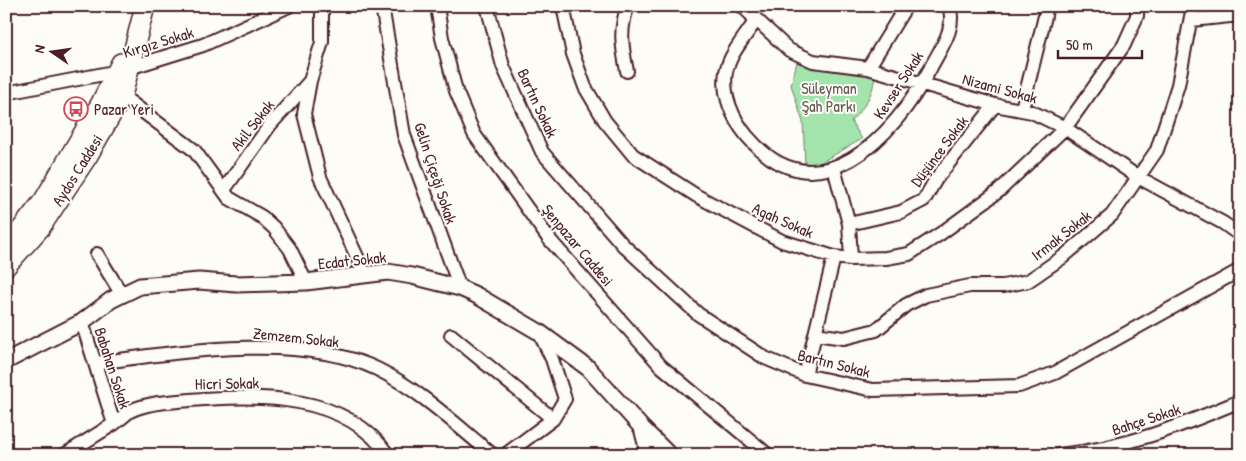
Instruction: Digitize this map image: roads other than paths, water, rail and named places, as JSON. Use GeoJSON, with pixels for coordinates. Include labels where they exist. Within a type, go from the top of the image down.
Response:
{"type":"FeatureCollection","features":[{"type":"Feature","properties":{"kind":"main road","name":"Aydos Caddesi"},"geometry":{"type":"LineString","coordinates":[[6,266],[40,228],[87,157],[122,96],[135,6]]}},
{"type":"Feature","properties":{"kind":"main road","name":"Aydos Caddesi"},"geometry":{"type":"LineString","coordinates":[[9,241],[44,200],[125,69],[145,6]]}},
{"type":"Feature","properties":{"kind":"street","name":"Kırgız Sokak"},"geometry":{"type":"LineString","coordinates":[[6,93],[125,69],[203,45],[289,6]]}},
{"type":"Feature","properties":{"kind":"street"},"geometry":{"type":"LineString","coordinates":[[322,6],[322,42],[310,81],[304,114],[320,177],[366,276]]}},
{"type":"Feature","properties":{"kind":"street","name":"Gelin Çiçeği Sokak"},"geometry":{"type":"LineString","coordinates":[[382,6],[404,135],[460,288]]}},
{"type":"Feature","properties":{"kind":"street","name":"Şenpazar Caddesi"},"geometry":{"type":"LineString","coordinates":[[437,6],[442,38],[456,91],[474,134],[549,239],[661,366],[768,455]]}},
{"type":"Feature","properties":{"kind":"street","name":"Bartın Sokak"},"geometry":{"type":"LineString","coordinates":[[488,6],[503,66],[542,152],[623,245],[698,314],[765,358],[805,375],[873,390],[1019,386],[1055,373],[1240,270]]}},
{"type":"Feature","properties":{"kind":"street","name":"Agah Sokak"},"geometry":{"type":"LineString","coordinates":[[563,6],[573,54],[585,87],[605,121],[633,154],[697,196],[782,241],[834,257],[851,259],[886,258],[909,254],[999,191],[1049,146],[1065,128],[1124,45],[1137,16],[1137,6]]}},
{"type":"Feature","properties":{"kind":"street"},"geometry":{"type":"LineString","coordinates":[[627,71],[622,49],[621,24],[628,6]]}},
{"type":"Feature","properties":{"kind":"street","name":"Nizami Sokak"},"geometry":{"type":"LineString","coordinates":[[742,6],[794,54],[830,65],[868,68],[995,104],[1032,112],[1065,128],[1138,177],[1223,223],[1240,235]]}},
{"type":"Feature","properties":{"kind":"street"},"geometry":{"type":"LineString","coordinates":[[868,68],[906,6]]}},
{"type":"Feature","properties":{"kind":"street","name":"Kevser Sokak"},"geometry":{"type":"LineString","coordinates":[[756,20],[732,56],[726,73],[728,100],[740,127],[766,154],[779,163],[799,171],[813,172],[834,168],[847,162],[879,140],[896,122],[922,84],[952,27],[948,6]]}},
{"type":"Feature","properties":{"kind":"street"},"geometry":{"type":"LineString","coordinates":[[1022,109],[1046,6]]}},
{"type":"Feature","properties":{"kind":"street","name":"Irmak Sokak"},"geometry":{"type":"LineString","coordinates":[[815,334],[844,338],[876,330],[901,309],[926,295],[970,286],[1003,286],[1028,281],[1063,257],[1112,215],[1157,150],[1169,116],[1192,20],[1193,6]]}},
{"type":"Feature","properties":{"kind":"street"},"geometry":{"type":"LineString","coordinates":[[1192,20],[1240,15]]}},
{"type":"Feature","properties":{"kind":"street","name":"Akil Sokak"},"geometry":{"type":"LineString","coordinates":[[224,190],[270,125],[310,81]]}},
{"type":"Feature","properties":{"kind":"street"},"geometry":{"type":"LineString","coordinates":[[122,96],[194,150],[229,198],[262,217],[274,228],[290,249],[306,282]]}},
{"type":"Feature","properties":{"kind":"street","name":"Düşünce Sokak"},"geometry":{"type":"LineString","coordinates":[[849,224],[901,212],[924,200],[941,173],[995,104]]}},
{"type":"Feature","properties":{"kind":"street"},"geometry":{"type":"LineString","coordinates":[[834,168],[849,224],[851,259]]}},
{"type":"Feature","properties":{"kind":"street"},"geometry":{"type":"LineString","coordinates":[[96,254],[122,295]]}},
{"type":"Feature","properties":{"kind":"street"},"geometry":{"type":"LineString","coordinates":[[805,375],[834,257]]}},
{"type":"Feature","properties":{"kind":"street","name":"Ecdat Sokak"},"geometry":{"type":"LineString","coordinates":[[6,362],[82,322],[111,300],[140,286],[199,281],[236,284],[306,282],[388,272],[460,288],[539,332],[588,368],[642,428],[649,455]]}},
{"type":"Feature","properties":{"kind":"street","name":"Babahan Sokak"},"geometry":{"type":"LineString","coordinates":[[82,322],[114,424]]}},
{"type":"Feature","properties":{"kind":"street"},"geometry":{"type":"LineString","coordinates":[[505,455],[553,419],[565,399],[552,359],[539,332]]}},
{"type":"Feature","properties":{"kind":"street"},"geometry":{"type":"LineString","coordinates":[[450,335],[553,419]]}},
{"type":"Feature","properties":{"kind":"street","name":"Zemzem Sokak"},"geometry":{"type":"LineString","coordinates":[[96,363],[231,347],[313,352],[350,360],[376,368],[400,382],[493,455]]}},
{"type":"Feature","properties":{"kind":"street","name":"Hicri Sokak"},"geometry":{"type":"LineString","coordinates":[[64,455],[114,424],[131,411],[156,403],[224,397],[280,400],[332,411],[349,419],[375,438],[388,455]]}},
{"type":"Feature","properties":{"kind":"street","name":"Bahçe Sokak"},"geometry":{"type":"LineString","coordinates":[[1059,455],[1111,448],[1167,431],[1240,401]]}},
{"type":"Feature","properties":{"kind":"street"},"geometry":{"type":"LineString","coordinates":[[642,428],[669,455]]}},
{"type":"Feature","properties":{"kind":"place","name":"Pazar Yeri"},"geometry":{"type":"Point","coordinates":[76,109]}},
{"type":"Feature","properties":{"kind":"park label","name":"Süleyman Şah Parkı"},"geometry":{"type":"Point","coordinates":[829,97]}}]}
